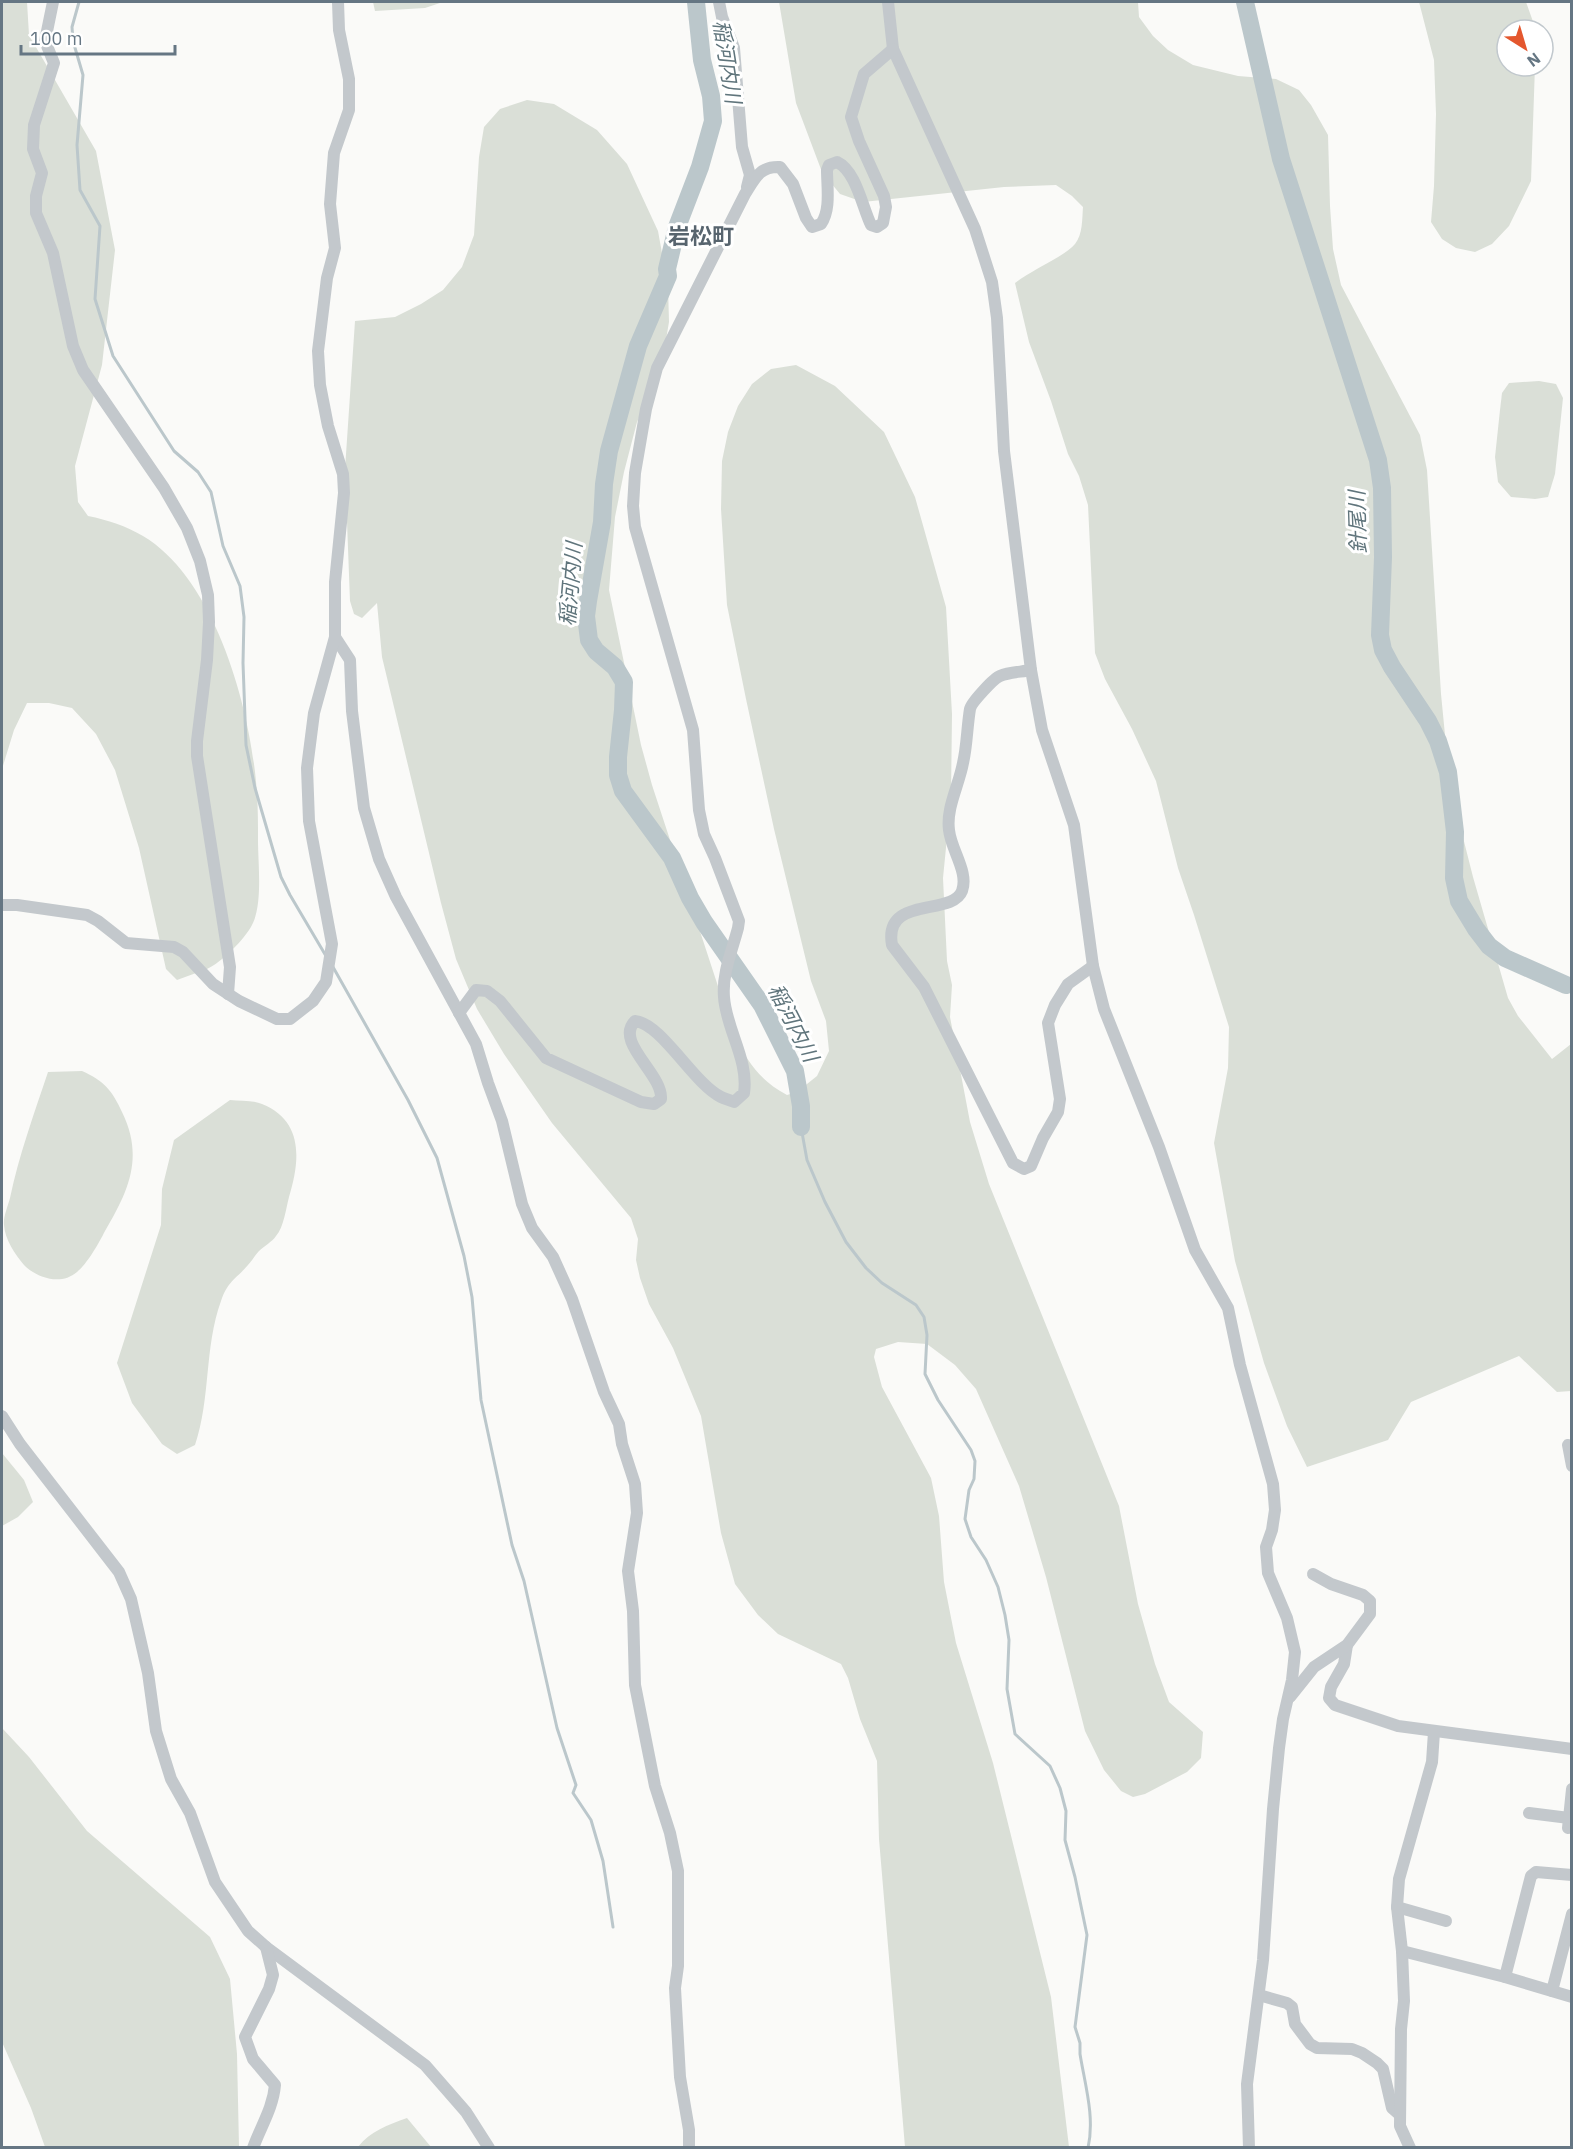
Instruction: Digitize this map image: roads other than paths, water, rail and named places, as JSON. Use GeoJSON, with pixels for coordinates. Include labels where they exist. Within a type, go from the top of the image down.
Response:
{"type":"FeatureCollection","features":[{"type":"Feature","properties":{"kind":"street"},"geometry":{"type":"LineString","coordinates":[[53,2],[45,41],[54,63],[34,125],[33,150],[42,173],[36,196],[36,213],[53,252],[74,346],[83,370],[164,488],[187,528],[200,561],[208,595],[209,622],[197,756],[230,967],[228,994]]}},
{"type":"Feature","properties":{"kind":"street"},"geometry":{"type":"LineString","coordinates":[[2,905],[87,915],[126,943],[174,946],[183,952],[207,979],[228,994],[277,1019],[290,1019],[313,1001],[326,982],[332,944],[309,821],[307,768],[314,713],[335,638],[335,582],[344,493],[343,474],[328,426],[320,385],[318,351],[327,278],[335,248],[330,204],[334,153],[349,110],[349,79],[339,30],[338,2]]}},
{"type":"Feature","properties":{"kind":"street"},"geometry":{"type":"LineString","coordinates":[[719,2],[734,48],[742,147],[750,175],[745,194]]}},
{"type":"Feature","properties":{"kind":"street"},"geometry":{"type":"LineString","coordinates":[[888,2],[893,49],[975,229],[992,282],[997,318],[1004,451],[1031,670],[1041,730],[1074,825],[1093,966],[1104,1009],[1159,1147],[1195,1250],[1228,1308],[1240,1365],[1274,1484],[1275,1510],[1272,1530],[1266,1547],[1268,1573],[1287,1617],[1295,1652],[1292,1680],[1283,1719],[1273,1809],[1259,1995],[1247,2084],[1250,2148]]}},
{"type":"Feature","properties":{"kind":"street"},"geometry":{"type":"LineString","coordinates":[[459,1013],[476,990],[487,991],[500,1001],[546,1058],[641,1102],[654,1104],[660,1099],[661,1090],[633,1045],[628,1032],[635,1021],[642,1021],[654,1030],[696,1076],[720,1097],[734,1102],[744,1093],[743,1068],[724,998],[724,975],[739,921],[704,834],[699,810],[693,730],[638,537],[633,506],[635,473],[646,409],[657,368],[745,194],[760,173],[770,166],[780,166],[793,184],[806,218],[812,226],[821,225],[825,219],[828,200],[829,165],[837,162],[845,166],[851,174],[871,225],[877,227],[883,223],[884,196],[850,117],[864,74],[893,49]]}},
{"type":"Feature","properties":{"kind":"street"},"geometry":{"type":"LineString","coordinates":[[335,638],[350,660],[352,711],[364,808],[379,859],[396,897],[476,1044],[502,1121],[522,1204],[532,1228],[553,1257],[572,1299],[604,1392],[619,1424],[622,1444],[635,1484],[637,1513],[628,1571],[633,1611],[635,1684],[655,1786],[670,1833],[678,1871],[678,1966],[675,1989],[680,2077],[689,2130],[689,2148]]}},
{"type":"Feature","properties":{"kind":"street"},"geometry":{"type":"LineString","coordinates":[[1031,670],[998,676],[970,706],[964,762],[950,813],[949,830],[965,882],[961,895],[951,902],[911,910],[896,922],[890,937],[892,945],[924,987],[1013,1163],[1024,1169],[1031,1166],[1058,1112],[1060,1100],[1048,1023],[1055,1005],[1068,984],[1093,966]]}},
{"type":"Feature","properties":{"kind":"street"},"geometry":{"type":"LineString","coordinates":[[2,1416],[20,1444],[119,1572],[131,1599],[148,1673],[156,1731],[171,1779],[190,1813],[215,1882],[248,1930],[266,1947],[425,2065],[466,2112],[489,2148]]}},
{"type":"Feature","properties":{"kind":"street"},"geometry":{"type":"LineString","coordinates":[[1568,1445],[1572,1466]]}},
{"type":"Feature","properties":{"kind":"street"},"geometry":{"type":"LineString","coordinates":[[1287,1700],[1314,1667],[1347,1645],[1370,1614],[1370,1601],[1363,1595],[1331,1584],[1313,1574]]}},
{"type":"Feature","properties":{"kind":"street"},"geometry":{"type":"LineString","coordinates":[[1347,1645],[1344,1664],[1331,1688],[1329,1698],[1335,1705],[1398,1726],[1572,1749]]}},
{"type":"Feature","properties":{"kind":"street"},"geometry":{"type":"LineString","coordinates":[[1410,2148],[1400,2126],[1401,2029],[1404,2001],[1397,1907],[1399,1879],[1432,1762],[1434,1732]]}},
{"type":"Feature","properties":{"kind":"street"},"geometry":{"type":"LineString","coordinates":[[1529,1813],[1568,1823],[1572,1789]]}},
{"type":"Feature","properties":{"kind":"street"},"geometry":{"type":"LineString","coordinates":[[1505,1977],[1531,1876],[1536,1872],[1572,1875]]}},
{"type":"Feature","properties":{"kind":"street"},"geometry":{"type":"LineString","coordinates":[[1397,1907],[1446,1921]]}},
{"type":"Feature","properties":{"kind":"street"},"geometry":{"type":"LineString","coordinates":[[1552,1991],[1572,1914]]}},
{"type":"Feature","properties":{"kind":"street"},"geometry":{"type":"LineString","coordinates":[[253,2148],[261,2124],[273,2103],[275,2085],[253,2059],[245,2037],[269,1989],[273,1975],[266,1947]]}},
{"type":"Feature","properties":{"kind":"street"},"geometry":{"type":"LineString","coordinates":[[1402,1951],[1505,1977],[1572,1997]]}},
{"type":"Feature","properties":{"kind":"street"},"geometry":{"type":"LineString","coordinates":[[1259,1995],[1287,2003],[1292,2007],[1295,2024],[1310,2044],[1317,2048],[1352,2049],[1377,2063],[1383,2069],[1392,2108],[1400,2115]]}},
{"type":"Feature","properties":{"kind":"waterway"},"geometry":{"type":"LineString","coordinates":[[79,2],[72,27],[73,41],[83,75],[77,145],[80,190],[100,226],[95,299],[113,356],[174,451],[198,472],[211,492],[223,546],[240,586],[244,617],[246,745],[255,788],[281,877],[326,956]]}},
{"type":"Feature","properties":{"kind":"waterway","name":"稲河内川"},"geometry":{"type":"LineString","coordinates":[[696,2],[702,60],[711,96],[713,121],[700,167],[677,227],[667,269],[668,276],[638,346],[609,451],[602,522],[586,616],[589,640],[596,651],[615,667],[624,682],[618,757],[618,775],[623,791],[672,858],[704,922],[762,1005],[795,1071],[801,1106],[801,1127]]}},
{"type":"Feature","properties":{"kind":"waterway","name":"針尾川"},"geometry":{"type":"LineString","coordinates":[[1245,2],[1281,159],[1378,460],[1382,488],[1383,557],[1380,635],[1383,650],[1392,667],[1428,721],[1438,741],[1448,772],[1455,832],[1454,878],[1459,901],[1489,946],[1505,958],[1566,985]]}},
{"type":"Feature","properties":{"kind":"waterway"},"geometry":{"type":"LineString","coordinates":[[333,967],[408,1100],[437,1158],[464,1256],[472,1297],[481,1400],[512,1545],[524,1581],[557,1728],[576,1785],[573,1793],[591,1820],[603,1861],[613,1927]]}},
{"type":"Feature","properties":{"kind":"waterway","name":"針尾川"},"geometry":{"type":"LineString","coordinates":[[1566,985],[1572,987]]}},
{"type":"Feature","properties":{"kind":"waterway"},"geometry":{"type":"LineString","coordinates":[[801,1127],[807,1160],[846,1242],[866,1268],[882,1283],[916,1305],[924,1317],[927,1335],[925,1374],[938,1400],[971,1450],[975,1461],[974,1479],[969,1490],[965,1519],[971,1537],[986,1560],[998,1587],[1005,1615],[1009,1640],[1007,1689],[1015,1734],[1050,1766],[1060,1788],[1066,1811],[1065,1840],[1087,1935],[1075,2027],[1080,2043],[1090,2113],[1088,2148]]}},
{"type":"Feature","properties":{"kind":"district","name":"岩松町"},"geometry":{"type":"Point","coordinates":[701,236]}}]}
